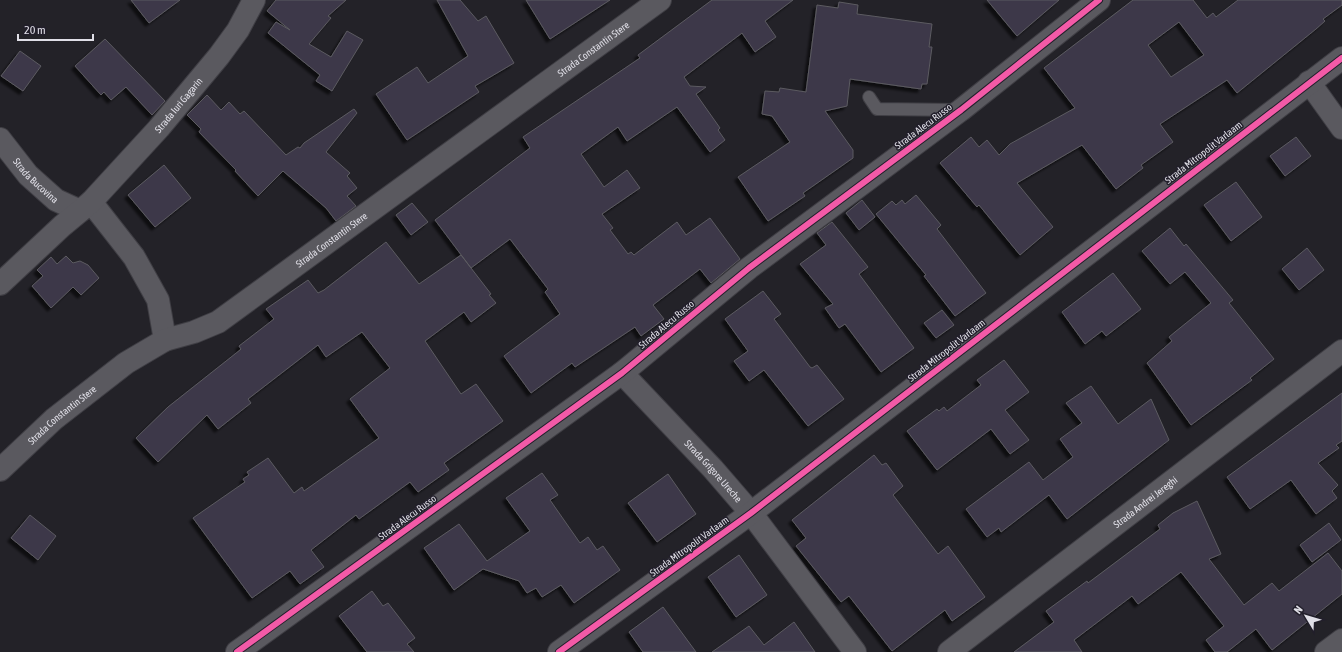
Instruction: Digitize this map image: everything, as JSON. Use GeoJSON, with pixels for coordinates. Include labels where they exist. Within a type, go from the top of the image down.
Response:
{"type":"FeatureCollection","features":[{"type":"Feature","properties":{"kind":"street","name":"Strada Iuri Gagarin"},"geometry":{"type":"LineString","coordinates":[[0,284],[86,207],[159,128],[219,56],[238,30],[254,0]]}},
{"type":"Feature","properties":{"kind":"street","name":"Strada Constantin Stere"},"geometry":{"type":"LineString","coordinates":[[0,470],[54,419],[126,363],[165,340],[194,332],[218,322],[660,0]]}},
{"type":"Feature","properties":{"kind":"street","name":"Strada Alecu Russo"},"geometry":{"type":"LineString","coordinates":[[237,652],[622,373],[749,268],[962,110],[1099,0]]}},
{"type":"Feature","properties":{"kind":"street","name":"Strada Mitropolit Varlaam"},"geometry":{"type":"LineString","coordinates":[[559,652],[752,513],[1342,58]]}},
{"type":"Feature","properties":{"kind":"street"},"geometry":{"type":"LineString","coordinates":[[1309,82],[1342,128]]}},
{"type":"Feature","properties":{"kind":"street","name":"Strada Bucovina"},"geometry":{"type":"LineString","coordinates":[[0,139],[28,174],[56,200],[86,207]]}},
{"type":"Feature","properties":{"kind":"street"},"geometry":{"type":"LineString","coordinates":[[86,207],[134,257],[158,300],[165,340]]}},
{"type":"Feature","properties":{"kind":"street","name":"Strada Andrei Jereghi"},"geometry":{"type":"LineString","coordinates":[[949,652],[1342,351]]}},
{"type":"Feature","properties":{"kind":"street","name":"Strada Grigore Ureche"},"geometry":{"type":"LineString","coordinates":[[622,373],[713,469],[752,513],[855,652]]}},
{"type":"Feature","properties":{"kind":"street"},"geometry":{"type":"LineString","coordinates":[[1326,652],[1342,640]]}},
{"type":"Feature","properties":{"kind":"lane"},"geometry":{"type":"LineString","coordinates":[[869,96],[877,109],[962,110]]}},
{"type":"Feature","properties":{"kind":"building"},"geometry":{"type":"Polygon","coordinates":[[[131,0],[180,0],[149,23],[131,0]]]}},
{"type":"Feature","properties":{"kind":"building"},"geometry":{"type":"Polygon","coordinates":[[[276,0],[346,0],[328,16],[331,18],[309,44],[331,57],[347,31],[363,40],[332,91],[316,81],[320,75],[268,33],[276,22],[290,30],[267,11],[276,0]]]}},
{"type":"Feature","properties":{"kind":"building"},"geometry":{"type":"Polygon","coordinates":[[[437,0],[460,0],[478,21],[486,16],[514,63],[475,86],[479,92],[407,140],[376,94],[417,67],[428,83],[468,56],[437,0]]]}},
{"type":"Feature","properties":{"kind":"building"},"geometry":{"type":"Polygon","coordinates":[[[526,0],[610,0],[550,39],[526,0]]]}},
{"type":"Feature","properties":{"kind":"building"},"geometry":{"type":"Polygon","coordinates":[[[712,0],[793,0],[765,21],[776,37],[755,52],[742,33],[684,77],[690,86],[706,87],[696,94],[720,128],[718,130],[725,140],[710,152],[677,107],[627,141],[618,127],[581,154],[604,187],[627,170],[640,188],[602,214],[613,228],[610,230],[628,254],[631,252],[634,255],[677,222],[686,235],[710,218],[740,259],[711,283],[700,269],[653,305],[664,319],[641,336],[635,327],[575,367],[572,363],[531,393],[504,356],[560,314],[545,292],[548,289],[510,239],[471,268],[435,220],[530,148],[523,137],[640,58],[638,55],[712,0]]]}},
{"type":"Feature","properties":{"kind":"building"},"geometry":{"type":"Polygon","coordinates":[[[987,0],[1059,0],[1017,36],[987,0]]]}},
{"type":"Feature","properties":{"kind":"building"},"geometry":{"type":"Polygon","coordinates":[[[1133,0],[1193,0],[1207,18],[1213,13],[1216,17],[1238,0],[1342,0],[1342,5],[1323,19],[1325,21],[1316,29],[1237,93],[1227,80],[1160,124],[1173,142],[1141,165],[1143,168],[1116,189],[1082,145],[1017,183],[1053,227],[1020,255],[979,205],[977,207],[940,163],[971,137],[979,147],[987,140],[999,155],[1010,144],[1075,108],[1044,68],[1133,0]],[[1179,22],[1148,45],[1171,77],[1204,55],[1179,22]]]}},
{"type":"Feature","properties":{"kind":"building"},"geometry":{"type":"Polygon","coordinates":[[[839,2],[858,5],[857,14],[932,24],[929,47],[932,47],[927,84],[922,84],[921,89],[850,79],[847,106],[825,111],[853,150],[853,158],[803,193],[805,196],[768,221],[738,177],[790,142],[772,116],[762,114],[765,91],[779,92],[780,88],[806,92],[817,5],[838,8],[839,2]]]}},
{"type":"Feature","properties":{"kind":"building"},"geometry":{"type":"Polygon","coordinates":[[[105,39],[165,101],[152,115],[126,87],[111,100],[104,92],[101,95],[75,66],[105,39]]]}},
{"type":"Feature","properties":{"kind":"building"},"geometry":{"type":"Polygon","coordinates":[[[20,51],[41,66],[23,91],[1,76],[20,51]]]}},
{"type":"Feature","properties":{"kind":"building"},"geometry":{"type":"Polygon","coordinates":[[[207,95],[221,110],[229,102],[240,114],[244,111],[286,155],[298,147],[300,148],[304,143],[354,109],[357,113],[326,152],[350,173],[347,176],[357,188],[347,196],[356,206],[336,221],[326,208],[283,171],[258,196],[235,171],[236,170],[199,132],[201,129],[187,115],[207,95]]]}},
{"type":"Feature","properties":{"kind":"building"},"geometry":{"type":"Polygon","coordinates":[[[1296,137],[1311,156],[1285,176],[1270,156],[1296,137]]]}},
{"type":"Feature","properties":{"kind":"building"},"geometry":{"type":"Polygon","coordinates":[[[164,165],[191,198],[155,227],[128,195],[164,165]]]}},
{"type":"Feature","properties":{"kind":"building"},"geometry":{"type":"Polygon","coordinates":[[[1236,182],[1262,217],[1231,241],[1204,205],[1236,182]]]}},
{"type":"Feature","properties":{"kind":"building"},"geometry":{"type":"Polygon","coordinates":[[[916,195],[941,225],[937,229],[986,293],[955,316],[924,276],[926,275],[876,214],[892,201],[896,205],[902,200],[905,204],[916,195]]]}},
{"type":"Feature","properties":{"kind":"building"},"geometry":{"type":"Polygon","coordinates":[[[862,200],[875,217],[859,230],[846,213],[862,200]]]}},
{"type":"Feature","properties":{"kind":"building"},"geometry":{"type":"Polygon","coordinates":[[[412,203],[428,222],[411,235],[396,215],[412,203]]]}},
{"type":"Feature","properties":{"kind":"building"},"geometry":{"type":"Polygon","coordinates":[[[832,222],[868,267],[859,274],[914,348],[881,372],[845,324],[839,328],[825,308],[833,304],[800,264],[826,245],[817,233],[832,222]]]}},
{"type":"Feature","properties":{"kind":"building"},"geometry":{"type":"Polygon","coordinates":[[[1170,228],[1184,246],[1186,244],[1233,300],[1229,303],[1274,359],[1250,378],[1252,380],[1191,425],[1147,363],[1172,341],[1169,337],[1211,303],[1185,272],[1170,284],[1142,251],[1170,228]]]}},
{"type":"Feature","properties":{"kind":"building"},"geometry":{"type":"Polygon","coordinates":[[[386,242],[419,284],[461,255],[491,294],[489,295],[496,303],[471,322],[464,312],[425,341],[461,394],[476,384],[503,421],[444,463],[449,470],[418,492],[410,482],[359,519],[356,515],[311,550],[324,567],[300,584],[290,571],[252,598],[193,518],[245,482],[243,479],[249,475],[247,472],[268,458],[294,493],[302,487],[304,491],[379,438],[350,399],[390,368],[362,332],[326,357],[318,345],[248,399],[251,403],[218,429],[207,415],[158,462],[136,438],[168,407],[240,350],[241,349],[239,346],[274,319],[266,309],[308,280],[318,293],[324,290],[386,242]]]}},
{"type":"Feature","properties":{"kind":"building"},"geometry":{"type":"Polygon","coordinates":[[[1307,248],[1324,270],[1299,290],[1282,269],[1307,248]]]}},
{"type":"Feature","properties":{"kind":"building"},"geometry":{"type":"Polygon","coordinates":[[[66,256],[73,263],[80,261],[88,265],[99,278],[81,295],[73,287],[51,308],[32,286],[43,276],[37,270],[51,257],[57,264],[66,256]]]}},
{"type":"Feature","properties":{"kind":"building"},"geometry":{"type":"Polygon","coordinates":[[[1113,273],[1141,309],[1106,336],[1102,331],[1085,344],[1062,312],[1113,273]]]}},
{"type":"Feature","properties":{"kind":"building"},"geometry":{"type":"Polygon","coordinates":[[[763,291],[781,314],[774,319],[810,367],[812,368],[817,365],[844,399],[808,426],[764,370],[749,381],[734,361],[748,351],[725,319],[763,291]]]}},
{"type":"Feature","properties":{"kind":"building"},"geometry":{"type":"Polygon","coordinates":[[[942,310],[954,325],[936,338],[924,323],[942,310]]]}},
{"type":"Feature","properties":{"kind":"building"},"geometry":{"type":"Polygon","coordinates":[[[1004,360],[1029,392],[1005,410],[1029,440],[1010,454],[991,429],[937,470],[907,431],[937,409],[939,411],[944,407],[947,411],[981,385],[977,380],[1004,360]]]}},
{"type":"Feature","properties":{"kind":"building"},"geometry":{"type":"Polygon","coordinates":[[[1091,386],[1118,424],[1151,399],[1169,440],[1067,519],[1049,495],[1001,532],[999,528],[987,537],[966,509],[1029,462],[1043,480],[1073,457],[1060,439],[1082,423],[1066,403],[1091,386]]]}},
{"type":"Feature","properties":{"kind":"building"},"geometry":{"type":"Polygon","coordinates":[[[1342,393],[1342,441],[1336,445],[1339,448],[1318,463],[1338,485],[1332,491],[1337,498],[1316,514],[1291,480],[1250,509],[1227,477],[1342,393]]]}},
{"type":"Feature","properties":{"kind":"building"},"geometry":{"type":"Polygon","coordinates":[[[874,455],[882,465],[886,463],[903,486],[893,495],[938,554],[948,546],[985,597],[952,621],[945,610],[892,651],[849,596],[841,602],[796,546],[806,538],[792,520],[874,455]]]}},
{"type":"Feature","properties":{"kind":"building"},"geometry":{"type":"Polygon","coordinates":[[[542,473],[558,495],[550,500],[580,543],[588,537],[597,550],[603,546],[620,570],[574,603],[561,585],[542,597],[536,588],[527,593],[519,581],[483,569],[454,590],[424,548],[459,524],[487,561],[530,531],[506,498],[542,473]]]}},
{"type":"Feature","properties":{"kind":"building"},"geometry":{"type":"Polygon","coordinates":[[[668,474],[696,514],[657,542],[628,503],[668,474]]]}},
{"type":"Feature","properties":{"kind":"building"},"geometry":{"type":"Polygon","coordinates":[[[1197,501],[1221,554],[1209,559],[1244,605],[1272,583],[1279,591],[1328,553],[1342,571],[1342,594],[1272,650],[1256,629],[1227,652],[1215,652],[1206,640],[1224,626],[1181,572],[1138,604],[1132,596],[1074,640],[1082,652],[1014,652],[1054,622],[1046,611],[1087,581],[1088,583],[1160,529],[1158,525],[1173,513],[1197,501]]]}},
{"type":"Feature","properties":{"kind":"building"},"geometry":{"type":"Polygon","coordinates":[[[30,515],[56,536],[38,560],[11,538],[30,515]]]}},
{"type":"Feature","properties":{"kind":"building"},"geometry":{"type":"Polygon","coordinates":[[[1329,523],[1341,540],[1312,562],[1300,545],[1329,523]]]}},
{"type":"Feature","properties":{"kind":"building"},"geometry":{"type":"Polygon","coordinates":[[[739,555],[767,595],[736,617],[708,577],[739,555]]]}},
{"type":"Feature","properties":{"kind":"building"},"geometry":{"type":"Polygon","coordinates":[[[372,591],[383,606],[388,603],[415,638],[407,644],[414,652],[367,652],[339,616],[372,591]]]}},
{"type":"Feature","properties":{"kind":"building"},"geometry":{"type":"Polygon","coordinates":[[[663,607],[696,652],[643,652],[629,632],[663,607]]]}},
{"type":"Feature","properties":{"kind":"building"},"geometry":{"type":"Polygon","coordinates":[[[794,622],[815,652],[712,652],[749,626],[764,645],[794,622]]]}},
{"type":"Feature","properties":{"kind":"cycle path"},"geometry":{"type":"LineString","coordinates":[[237,652],[622,373],[749,268],[961,110],[1099,0]]}},
{"type":"Feature","properties":{"kind":"cycle path"},"geometry":{"type":"LineString","coordinates":[[559,652],[751,513],[1342,58]]}}]}
